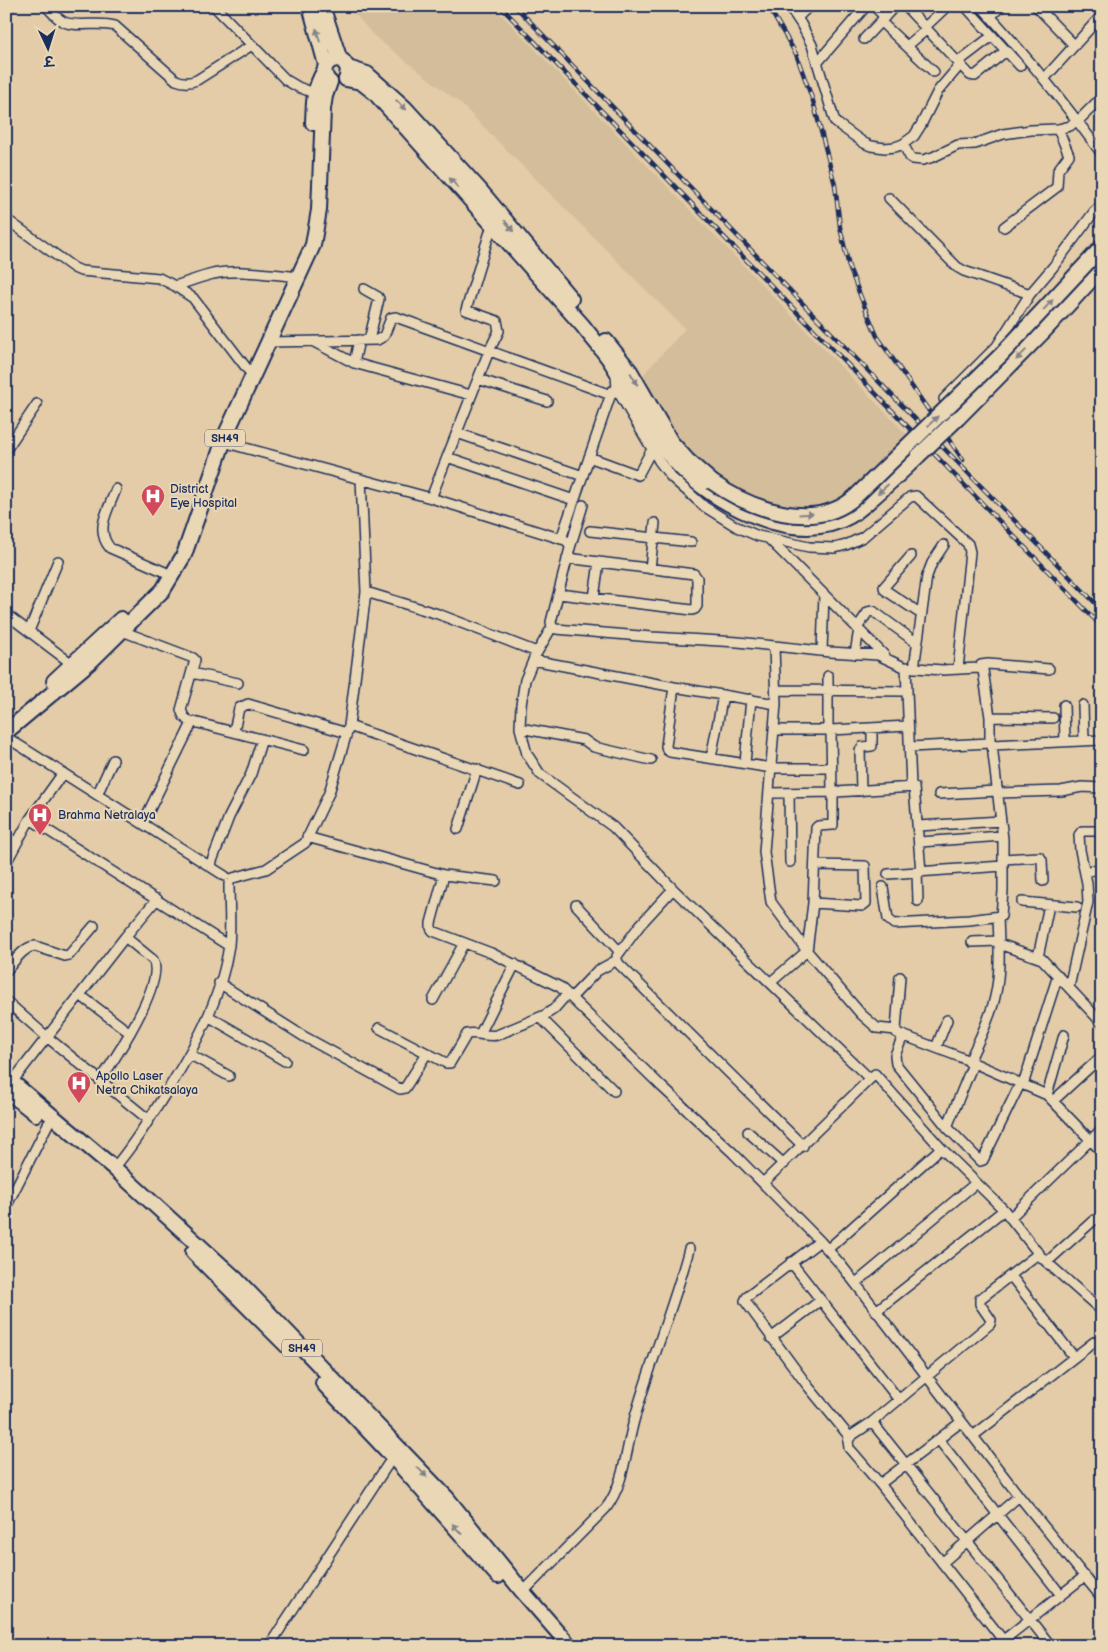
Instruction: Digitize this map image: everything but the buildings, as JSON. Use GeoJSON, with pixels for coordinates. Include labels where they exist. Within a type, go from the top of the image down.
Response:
{"type":"FeatureCollection","features":[{"type":"Feature","properties":{"kind":"main road"},"geometry":{"type":"LineString","coordinates":[[310,6],[327,73],[338,83],[344,69],[322,6]]}},
{"type":"Feature","properties":{"kind":"main road"},"geometry":{"type":"LineString","coordinates":[[327,73],[332,60],[375,94],[492,225],[551,283],[620,357],[675,447],[709,486],[731,506],[750,515],[788,526],[807,528],[838,522],[851,515],[885,488],[1045,330],[1102,268]]}},
{"type":"Feature","properties":{"kind":"main road"},"geometry":{"type":"LineString","coordinates":[[344,69],[368,74],[405,108],[479,189],[611,362],[616,375],[674,462],[709,486],[754,505],[787,514],[812,514],[829,511],[844,505],[855,497],[1001,355],[1102,247]]}},
{"type":"Feature","properties":{"kind":"main road","name":"SH49"},"geometry":{"type":"LineString","coordinates":[[6,722],[36,698],[154,589],[176,551],[248,370],[307,236],[310,217],[314,93],[317,83],[327,73]]}},
{"type":"Feature","properties":{"kind":"main road","name":"SH49"},"geometry":{"type":"LineString","coordinates":[[6,732],[91,662],[162,590],[184,555],[219,441],[269,342],[313,245],[320,210],[323,109],[327,73]]}},
{"type":"Feature","properties":{"kind":"main road","name":"SH49"},"geometry":{"type":"LineString","coordinates":[[8,1083],[48,1124],[118,1181],[224,1282],[396,1453],[446,1497],[523,1592],[570,1646]]}},
{"type":"Feature","properties":{"kind":"main road","name":"SH49"},"geometry":{"type":"LineString","coordinates":[[8,1083],[114,1168],[237,1280],[396,1453],[557,1646]]}},
{"type":"Feature","properties":{"kind":"street"},"geometry":{"type":"LineString","coordinates":[[6,10],[10,6]]}},
{"type":"Feature","properties":{"kind":"street"},"geometry":{"type":"LineString","coordinates":[[46,6],[64,22],[71,24],[106,23],[115,26],[176,80],[184,83],[191,83],[197,80],[252,45]]}},
{"type":"Feature","properties":{"kind":"street"},"geometry":{"type":"LineString","coordinates":[[789,6],[808,36],[833,119],[838,126],[871,146],[885,148],[903,144],[914,136],[922,125],[938,91],[959,64],[992,36]]}},
{"type":"Feature","properties":{"kind":"street"},"geometry":{"type":"LineString","coordinates":[[797,18],[809,6]]}},
{"type":"Feature","properties":{"kind":"street"},"geometry":{"type":"LineString","coordinates":[[817,63],[866,6]]}},
{"type":"Feature","properties":{"kind":"street"},"geometry":{"type":"LineString","coordinates":[[874,6],[907,46],[934,72]]}},
{"type":"Feature","properties":{"kind":"street"},"geometry":{"type":"LineString","coordinates":[[864,39],[896,6]]}},
{"type":"Feature","properties":{"kind":"street"},"geometry":{"type":"LineString","coordinates":[[905,6],[970,75],[975,76],[1006,51]]}},
{"type":"Feature","properties":{"kind":"street"},"geometry":{"type":"LineString","coordinates":[[965,6],[1020,66]]}},
{"type":"Feature","properties":{"kind":"street"},"geometry":{"type":"LineString","coordinates":[[980,6],[1024,54],[1075,122],[1102,153]]}},
{"type":"Feature","properties":{"kind":"street"},"geometry":{"type":"LineString","coordinates":[[990,17],[1001,6]]}},
{"type":"Feature","properties":{"kind":"street"},"geometry":{"type":"LineString","coordinates":[[1036,6],[1074,45]]}},
{"type":"Feature","properties":{"kind":"street"},"geometry":{"type":"LineString","coordinates":[[218,8],[286,80],[314,93]]}},
{"type":"Feature","properties":{"kind":"street"},"geometry":{"type":"LineString","coordinates":[[907,46],[944,9]]}},
{"type":"Feature","properties":{"kind":"street"},"geometry":{"type":"LineString","coordinates":[[1044,79],[1102,15]]}},
{"type":"Feature","properties":{"kind":"street"},"geometry":{"type":"LineString","coordinates":[[903,144],[910,157],[923,160],[933,157],[953,146],[975,144],[1003,134],[1058,129],[1075,122],[1102,98]]}},
{"type":"Feature","properties":{"kind":"street"},"geometry":{"type":"LineString","coordinates":[[1004,227],[1057,188],[1058,170],[1069,155],[1058,129]]}},
{"type":"Feature","properties":{"kind":"street"},"geometry":{"type":"LineString","coordinates":[[889,198],[958,267],[964,271],[1030,294]]}},
{"type":"Feature","properties":{"kind":"street"},"geometry":{"type":"LineString","coordinates":[[944,399],[997,346],[1030,294],[1102,204]]}},
{"type":"Feature","properties":{"kind":"street"},"geometry":{"type":"LineString","coordinates":[[6,219],[74,268],[81,271],[159,278],[175,286],[193,298],[248,370]]}},
{"type":"Feature","properties":{"kind":"street"},"geometry":{"type":"LineString","coordinates":[[431,498],[471,395],[499,331],[497,321],[466,310],[492,225]]}},
{"type":"Feature","properties":{"kind":"street"},"geometry":{"type":"LineString","coordinates":[[175,286],[213,274],[241,272],[290,276]]}},
{"type":"Feature","properties":{"kind":"street"},"geometry":{"type":"LineString","coordinates":[[364,290],[379,299],[369,340]]}},
{"type":"Feature","properties":{"kind":"street"},"geometry":{"type":"LineString","coordinates":[[269,342],[382,339],[391,318],[396,317],[611,395]]}},
{"type":"Feature","properties":{"kind":"street"},"geometry":{"type":"LineString","coordinates":[[354,363],[359,340]]}},
{"type":"Feature","properties":{"kind":"street"},"geometry":{"type":"LineString","coordinates":[[313,341],[354,363],[471,395]]}},
{"type":"Feature","properties":{"kind":"street"},"geometry":{"type":"LineString","coordinates":[[561,539],[611,395],[616,375]]}},
{"type":"Feature","properties":{"kind":"street"},"geometry":{"type":"LineString","coordinates":[[616,375],[618,390],[652,449],[671,477],[705,507],[737,528],[769,538],[810,547],[824,548],[846,545],[862,537],[910,497],[916,496],[970,548],[958,669]]}},
{"type":"Feature","properties":{"kind":"street"},"geometry":{"type":"LineString","coordinates":[[478,379],[547,401]]}},
{"type":"Feature","properties":{"kind":"street"},"geometry":{"type":"LineString","coordinates":[[6,450],[37,404]]}},
{"type":"Feature","properties":{"kind":"street"},"geometry":{"type":"LineString","coordinates":[[457,433],[583,476]]}},
{"type":"Feature","properties":{"kind":"street"},"geometry":{"type":"LineString","coordinates":[[219,441],[431,498],[561,539],[569,543],[570,548]]}},
{"type":"Feature","properties":{"kind":"street"},"geometry":{"type":"LineString","coordinates":[[589,457],[638,475],[652,449]]}},
{"type":"Feature","properties":{"kind":"street"},"geometry":{"type":"LineString","coordinates":[[447,456],[574,500]]}},
{"type":"Feature","properties":{"kind":"street"},"geometry":{"type":"LineString","coordinates":[[6,737],[229,879],[266,869],[304,843],[328,793],[348,730],[366,592],[361,479]]}},
{"type":"Feature","properties":{"kind":"street"},"geometry":{"type":"LineString","coordinates":[[116,489],[102,526],[104,541],[110,548],[165,572]]}},
{"type":"Feature","properties":{"kind":"street"},"geometry":{"type":"LineString","coordinates":[[583,505],[567,558],[551,622],[552,627],[535,656],[525,680],[520,705],[520,728],[527,754],[540,774],[613,827],[673,889],[870,1079]]}},
{"type":"Feature","properties":{"kind":"street"},"geometry":{"type":"LineString","coordinates":[[650,569],[655,523]]}},
{"type":"Feature","properties":{"kind":"street"},"geometry":{"type":"LineString","coordinates":[[590,531],[691,542]]}},
{"type":"Feature","properties":{"kind":"street"},"geometry":{"type":"LineString","coordinates":[[769,538],[887,658]]}},
{"type":"Feature","properties":{"kind":"street"},"geometry":{"type":"LineString","coordinates":[[918,901],[920,842],[915,789],[911,786],[907,691],[929,569],[944,545]]}},
{"type":"Feature","properties":{"kind":"street"},"geometry":{"type":"LineString","coordinates":[[911,556],[884,587],[885,590],[921,614]]}},
{"type":"Feature","properties":{"kind":"street"},"geometry":{"type":"LineString","coordinates":[[559,594],[692,610],[697,606],[697,578],[694,574],[567,558]]}},
{"type":"Feature","properties":{"kind":"street"},"geometry":{"type":"LineString","coordinates":[[29,631],[58,561]]}},
{"type":"Feature","properties":{"kind":"street"},"geometry":{"type":"LineString","coordinates":[[594,598],[599,562]]}},
{"type":"Feature","properties":{"kind":"street"},"geometry":{"type":"LineString","coordinates":[[366,592],[438,614],[535,656],[674,687],[776,704]]}},
{"type":"Feature","properties":{"kind":"street"},"geometry":{"type":"LineString","coordinates":[[822,651],[824,594]]}},
{"type":"Feature","properties":{"kind":"street"},"geometry":{"type":"LineString","coordinates":[[855,654],[858,629],[868,612],[873,611],[917,643]]}},
{"type":"Feature","properties":{"kind":"street"},"geometry":{"type":"LineString","coordinates":[[6,614],[72,664]]}},
{"type":"Feature","properties":{"kind":"street"},"geometry":{"type":"LineString","coordinates":[[552,627],[556,629],[738,642],[774,647],[878,655],[910,668],[942,670],[978,668],[988,664],[1050,669]]}},
{"type":"Feature","properties":{"kind":"street"},"geometry":{"type":"LineString","coordinates":[[122,631],[193,658],[195,663],[181,710],[184,717],[192,723],[197,722],[304,750]]}},
{"type":"Feature","properties":{"kind":"street"},"geometry":{"type":"LineString","coordinates":[[774,647],[775,730],[764,852],[771,902],[807,951],[861,1014],[877,1028],[899,1033],[1022,1084],[1050,1098],[1102,1152]]}},
{"type":"Feature","properties":{"kind":"street"},"geometry":{"type":"LineString","coordinates":[[883,887],[888,919],[894,924],[998,917],[1002,913],[1003,863],[1001,821],[983,670],[978,668]]}},
{"type":"Feature","properties":{"kind":"street"},"geometry":{"type":"LineString","coordinates":[[192,673],[238,683]]}},
{"type":"Feature","properties":{"kind":"street"},"geometry":{"type":"LineString","coordinates":[[771,982],[807,951],[813,903],[816,828],[818,826],[833,825],[828,676]]}},
{"type":"Feature","properties":{"kind":"street"},"geometry":{"type":"LineString","coordinates":[[674,687],[666,750],[772,768],[831,768]]}},
{"type":"Feature","properties":{"kind":"street"},"geometry":{"type":"LineString","coordinates":[[776,690],[907,691]]}},
{"type":"Feature","properties":{"kind":"street"},"geometry":{"type":"LineString","coordinates":[[711,758],[723,694]]}},
{"type":"Feature","properties":{"kind":"street"},"geometry":{"type":"LineString","coordinates":[[745,763],[751,699]]}},
{"type":"Feature","properties":{"kind":"street"},"geometry":{"type":"LineString","coordinates":[[234,731],[240,708],[248,704],[348,730],[477,769],[520,785]]}},
{"type":"Feature","properties":{"kind":"street"},"geometry":{"type":"LineString","coordinates":[[1064,705],[1065,741]]}},
{"type":"Feature","properties":{"kind":"street"},"geometry":{"type":"LineString","coordinates":[[1082,705],[1084,740]]}},
{"type":"Feature","properties":{"kind":"street"},"geometry":{"type":"LineString","coordinates":[[990,717],[1053,718]]}},
{"type":"Feature","properties":{"kind":"street"},"geometry":{"type":"LineString","coordinates":[[143,823],[192,723]]}},
{"type":"Feature","properties":{"kind":"street"},"geometry":{"type":"LineString","coordinates":[[775,730],[829,730],[908,726]]}},
{"type":"Feature","properties":{"kind":"street"},"geometry":{"type":"LineString","coordinates":[[520,728],[584,740],[594,748],[651,760]]}},
{"type":"Feature","properties":{"kind":"street"},"geometry":{"type":"LineString","coordinates":[[861,791],[860,750],[862,747],[872,746],[872,728]]}},
{"type":"Feature","properties":{"kind":"street"},"geometry":{"type":"LineString","coordinates":[[210,866],[228,817],[250,774],[262,739]]}},
{"type":"Feature","properties":{"kind":"street"},"geometry":{"type":"LineString","coordinates":[[910,747],[1102,740]]}},
{"type":"Feature","properties":{"kind":"street"},"geometry":{"type":"LineString","coordinates":[[97,795],[113,760]]}},
{"type":"Feature","properties":{"kind":"street"},"geometry":{"type":"LineString","coordinates":[[458,829],[477,769]]}},
{"type":"Feature","properties":{"kind":"street"},"geometry":{"type":"LineString","coordinates":[[6,863],[30,819],[62,773]]}},
{"type":"Feature","properties":{"kind":"street"},"geometry":{"type":"LineString","coordinates":[[769,793],[861,791],[911,786]]}},
{"type":"Feature","properties":{"kind":"street"},"geometry":{"type":"LineString","coordinates":[[939,794],[1062,791],[1082,786],[1102,788]]}},
{"type":"Feature","properties":{"kind":"street"},"geometry":{"type":"LineString","coordinates":[[789,793],[790,862]]}},
{"type":"Feature","properties":{"kind":"street"},"geometry":{"type":"LineString","coordinates":[[30,819],[228,946]]}},
{"type":"Feature","properties":{"kind":"street"},"geometry":{"type":"LineString","coordinates":[[918,826],[1001,821]]}},
{"type":"Feature","properties":{"kind":"street"},"geometry":{"type":"LineString","coordinates":[[1069,987],[1088,902],[1085,872],[1080,850],[1080,832],[1102,831]]}},
{"type":"Feature","properties":{"kind":"street"},"geometry":{"type":"LineString","coordinates":[[920,842],[1002,836]]}},
{"type":"Feature","properties":{"kind":"street"},"geometry":{"type":"LineString","coordinates":[[6,837],[17,842]]}},
{"type":"Feature","properties":{"kind":"street"},"geometry":{"type":"LineString","coordinates":[[307,837],[444,875],[496,881]]}},
{"type":"Feature","properties":{"kind":"street"},"geometry":{"type":"LineString","coordinates":[[888,874],[1042,858],[1043,881]]}},
{"type":"Feature","properties":{"kind":"street"},"geometry":{"type":"LineString","coordinates":[[813,903],[862,906],[866,903],[865,866],[814,865]]}},
{"type":"Feature","properties":{"kind":"street"},"geometry":{"type":"LineString","coordinates":[[1085,872],[1102,868]]}},
{"type":"Feature","properties":{"kind":"street"},"geometry":{"type":"LineString","coordinates":[[444,875],[431,923],[433,931],[464,942],[556,984],[764,1183],[828,1249],[856,1283],[961,1422],[1102,1598]]}},
{"type":"Feature","properties":{"kind":"street"},"geometry":{"type":"LineString","coordinates":[[114,1168],[149,1120],[190,1054],[208,1016],[219,983],[228,946],[230,923],[229,879]]}},
{"type":"Feature","properties":{"kind":"street"},"geometry":{"type":"LineString","coordinates":[[379,1028],[446,1063],[450,1063],[465,1036],[471,1033],[489,1036],[496,1035],[550,1012],[597,971],[618,956],[640,925],[673,889]]}},
{"type":"Feature","properties":{"kind":"street"},"geometry":{"type":"LineString","coordinates":[[8,1083],[157,899]]}},
{"type":"Feature","properties":{"kind":"street"},"geometry":{"type":"LineString","coordinates":[[1022,902],[1077,907]]}},
{"type":"Feature","properties":{"kind":"street"},"geometry":{"type":"LineString","coordinates":[[576,905],[618,956],[625,971],[803,1146]]}},
{"type":"Feature","properties":{"kind":"street"},"geometry":{"type":"LineString","coordinates":[[1038,956],[1049,905]]}},
{"type":"Feature","properties":{"kind":"street"},"geometry":{"type":"LineString","coordinates":[[947,1127],[995,997],[999,972],[998,917]]}},
{"type":"Feature","properties":{"kind":"street"},"geometry":{"type":"LineString","coordinates":[[6,970],[31,946],[65,956],[68,955],[94,926]]}},
{"type":"Feature","properties":{"kind":"street"},"geometry":{"type":"LineString","coordinates":[[100,1081],[130,1033],[146,1000],[156,970],[156,964],[153,960],[126,937]]}},
{"type":"Feature","properties":{"kind":"street"},"geometry":{"type":"LineString","coordinates":[[433,1000],[464,942]]}},
{"type":"Feature","properties":{"kind":"street"},"geometry":{"type":"LineString","coordinates":[[972,942],[999,942],[1038,956],[1046,962],[1102,1023]]}},
{"type":"Feature","properties":{"kind":"street"},"geometry":{"type":"LineString","coordinates":[[480,1034],[515,964]]}},
{"type":"Feature","properties":{"kind":"street"},"geometry":{"type":"LineString","coordinates":[[900,977],[899,1033],[894,1061],[947,1127],[980,1160],[983,1160],[1022,1084],[1058,975]]}},
{"type":"Feature","properties":{"kind":"street"},"geometry":{"type":"LineString","coordinates":[[219,983],[303,1036],[400,1089],[405,1088],[427,1053]]}},
{"type":"Feature","properties":{"kind":"street"},"geometry":{"type":"LineString","coordinates":[[80,995],[130,1033]]}},
{"type":"Feature","properties":{"kind":"street"},"geometry":{"type":"LineString","coordinates":[[6,1001],[149,1120]]}},
{"type":"Feature","properties":{"kind":"street"},"geometry":{"type":"LineString","coordinates":[[208,1016],[285,1061]]}},
{"type":"Feature","properties":{"kind":"street"},"geometry":{"type":"LineString","coordinates":[[540,1017],[614,1091]]}},
{"type":"Feature","properties":{"kind":"street"},"geometry":{"type":"LineString","coordinates":[[936,1048],[947,1020]]}},
{"type":"Feature","properties":{"kind":"street"},"geometry":{"type":"LineString","coordinates":[[1050,1098],[1064,1035]]}},
{"type":"Feature","properties":{"kind":"street"},"geometry":{"type":"LineString","coordinates":[[190,1054],[229,1076]]}},
{"type":"Feature","properties":{"kind":"street"},"geometry":{"type":"LineString","coordinates":[[1050,1098],[1102,1056]]}},
{"type":"Feature","properties":{"kind":"street"},"geometry":{"type":"LineString","coordinates":[[764,1183],[875,1074],[941,1148],[1004,1210],[1047,1262],[1102,1311]]}},
{"type":"Feature","properties":{"kind":"street"},"geometry":{"type":"LineString","coordinates":[[6,1207],[48,1124]]}},
{"type":"Feature","properties":{"kind":"street"},"geometry":{"type":"LineString","coordinates":[[1010,1218],[1102,1129]]}},
{"type":"Feature","properties":{"kind":"street"},"geometry":{"type":"LineString","coordinates":[[748,1132],[784,1164]]}},
{"type":"Feature","properties":{"kind":"street"},"geometry":{"type":"LineString","coordinates":[[828,1249],[941,1148]]}},
{"type":"Feature","properties":{"kind":"street"},"geometry":{"type":"LineString","coordinates":[[856,1283],[976,1183]]}},
{"type":"Feature","properties":{"kind":"street"},"geometry":{"type":"LineString","coordinates":[[876,1311],[1004,1210]]}},
{"type":"Feature","properties":{"kind":"street"},"geometry":{"type":"LineString","coordinates":[[1047,1262],[1094,1220],[1102,1221]]}},
{"type":"Feature","properties":{"kind":"street"},"geometry":{"type":"LineString","coordinates":[[820,1241],[745,1299],[746,1304],[771,1338],[848,1435],[851,1436]]}},
{"type":"Feature","properties":{"kind":"street"},"geometry":{"type":"LineString","coordinates":[[523,1592],[612,1500],[643,1391],[682,1278],[689,1249]]}},
{"type":"Feature","properties":{"kind":"street"},"geometry":{"type":"LineString","coordinates":[[1039,1253],[980,1299],[980,1304],[991,1320],[990,1324],[872,1422],[851,1436],[848,1441],[849,1448],[942,1563],[1000,1643],[1085,1576]]}},
{"type":"Feature","properties":{"kind":"street"},"geometry":{"type":"LineString","coordinates":[[791,1262],[899,1400]]}},
{"type":"Feature","properties":{"kind":"street"},"geometry":{"type":"LineString","coordinates":[[1011,1276],[1074,1357]]}},
{"type":"Feature","properties":{"kind":"street"},"geometry":{"type":"LineString","coordinates":[[771,1338],[821,1300]]}},
{"type":"Feature","properties":{"kind":"street"},"geometry":{"type":"LineString","coordinates":[[973,1436],[1094,1342]]}},
{"type":"Feature","properties":{"kind":"street"},"geometry":{"type":"LineString","coordinates":[[872,1422],[1051,1646]]}},
{"type":"Feature","properties":{"kind":"street"},"geometry":{"type":"LineString","coordinates":[[880,1484],[961,1422]]}},
{"type":"Feature","properties":{"kind":"street"},"geometry":{"type":"LineString","coordinates":[[939,1440],[1061,1595]]}},
{"type":"Feature","properties":{"kind":"street"},"geometry":{"type":"LineString","coordinates":[[269,1646],[396,1453]]}},
{"type":"Feature","properties":{"kind":"street"},"geometry":{"type":"LineString","coordinates":[[942,1563],[1019,1496]]}},
{"type":"Feature","properties":{"kind":"shaded area"},"geometry":{"type":"Polygon","coordinates":[[[348,6],[493,6],[909,437],[838,512],[791,518],[698,468],[642,376],[685,329],[460,103],[374,36],[348,6]]]}},
{"type":"Feature","properties":{"kind":"railway"},"geometry":{"type":"LineString","coordinates":[[500,6],[1102,627]]}},
{"type":"Feature","properties":{"kind":"railway"},"geometry":{"type":"LineString","coordinates":[[515,6],[1102,610]]}},
{"type":"Feature","properties":{"kind":"railway"},"geometry":{"type":"LineString","coordinates":[[768,6],[796,54],[813,101],[835,185],[840,227],[849,267],[877,336],[963,460]]}},
{"type":"Feature","properties":{"kind":"place","name":"District Eye Hospital"},"geometry":{"type":"Point","coordinates":[153,517]}},
{"type":"Feature","properties":{"kind":"place","name":"Brahma Netralaya"},"geometry":{"type":"Point","coordinates":[40,836]}},
{"type":"Feature","properties":{"kind":"place","name":"Apollo Laser Netra Chikatsalaya"},"geometry":{"type":"Point","coordinates":[79,1104]}}]}
